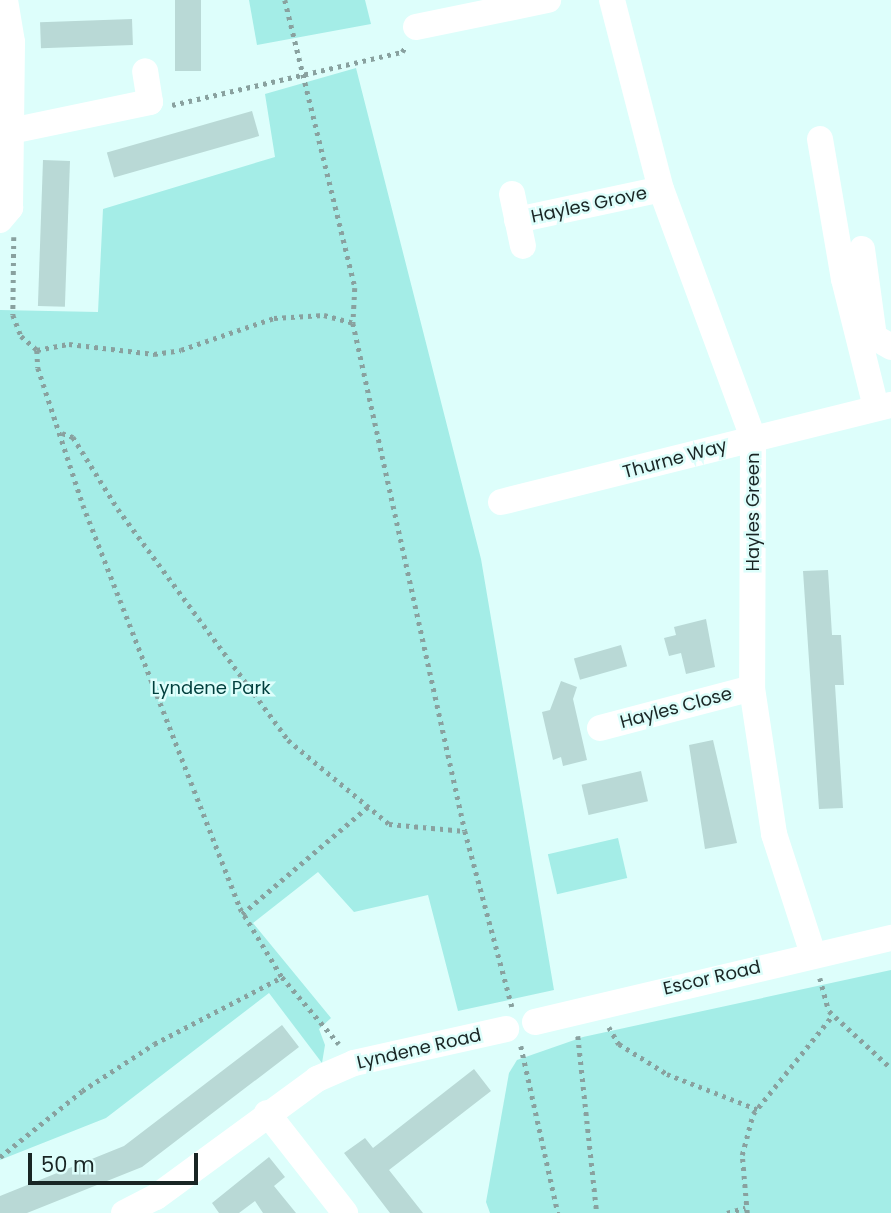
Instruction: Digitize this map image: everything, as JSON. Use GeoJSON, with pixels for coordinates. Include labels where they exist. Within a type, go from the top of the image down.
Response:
{"type":"FeatureCollection","features":[{"type":"Feature","properties":{"kind":"street"},"geometry":{"type":"LineString","coordinates":[[5,0],[12,42],[11,131],[5,214]]}},
{"type":"Feature","properties":{"kind":"street"},"geometry":{"type":"LineString","coordinates":[[416,27],[449,11],[548,0]]}},
{"type":"Feature","properties":{"kind":"street","name":"Hayles Green"},"geometry":{"type":"LineString","coordinates":[[612,0],[661,189],[753,438],[752,688],[774,834],[813,954]]}},
{"type":"Feature","properties":{"kind":"street"},"geometry":{"type":"LineString","coordinates":[[11,131],[150,103],[145,71]]}},
{"type":"Feature","properties":{"kind":"street"},"geometry":{"type":"LineString","coordinates":[[820,139],[844,279],[884,406]]}},
{"type":"Feature","properties":{"kind":"street","name":"Hayles Grove"},"geometry":{"type":"LineString","coordinates":[[512,194],[520,233],[661,189]]}},
{"type":"Feature","properties":{"kind":"street"},"geometry":{"type":"LineString","coordinates":[[862,249],[874,337],[891,347]]}},
{"type":"Feature","properties":{"kind":"street","name":"Thurne Way"},"geometry":{"type":"LineString","coordinates":[[501,502],[884,406]]}},
{"type":"Feature","properties":{"kind":"street","name":"Hayles Close"},"geometry":{"type":"LineString","coordinates":[[602,730],[752,688]]}},
{"type":"Feature","properties":{"kind":"street","name":"Escor Road"},"geometry":{"type":"LineString","coordinates":[[535,1022],[891,937]]}},
{"type":"Feature","properties":{"kind":"street","name":"Lyndene Road"},"geometry":{"type":"LineString","coordinates":[[124,1213],[156,1197],[267,1113],[317,1079],[354,1063],[506,1029]]}},
{"type":"Feature","properties":{"kind":"street"},"geometry":{"type":"LineString","coordinates":[[267,1113],[345,1213]]}},
{"type":"Feature","properties":{"kind":"path"},"geometry":{"type":"LineString","coordinates":[[285,0],[306,96],[355,288],[353,323],[465,831],[506,984]]}},
{"type":"Feature","properties":{"kind":"path"},"geometry":{"type":"LineString","coordinates":[[150,103],[177,105],[402,52],[416,27]]}},
{"type":"Feature","properties":{"kind":"path"},"geometry":{"type":"LineString","coordinates":[[5,214],[16,252],[13,315],[21,336],[37,350],[38,368],[125,620],[242,914],[282,977],[354,1063]]}},
{"type":"Feature","properties":{"kind":"path"},"geometry":{"type":"LineString","coordinates":[[37,350],[69,344],[154,354],[181,350],[274,318],[324,315],[353,323]]}},
{"type":"Feature","properties":{"kind":"path"},"geometry":{"type":"LineString","coordinates":[[62,433],[72,437],[118,509],[288,740],[389,824],[465,831]]}},
{"type":"Feature","properties":{"kind":"path"},"geometry":{"type":"LineString","coordinates":[[242,914],[369,806]]}},
{"type":"Feature","properties":{"kind":"path"},"geometry":{"type":"LineString","coordinates":[[813,954],[832,1016],[891,1068]]}},
{"type":"Feature","properties":{"kind":"path"},"geometry":{"type":"LineString","coordinates":[[0,1157],[82,1091],[154,1044],[282,977]]}},
{"type":"Feature","properties":{"kind":"path"},"geometry":{"type":"LineString","coordinates":[[586,1008],[619,1044],[667,1074],[757,1109]]}},
{"type":"Feature","properties":{"kind":"path"},"geometry":{"type":"LineString","coordinates":[[586,1008],[597,1213]]}},
{"type":"Feature","properties":{"kind":"path"},"geometry":{"type":"LineString","coordinates":[[727,1213],[746,1210],[742,1155],[757,1109],[832,1016]]}},
{"type":"Feature","properties":{"kind":"path"},"geometry":{"type":"LineString","coordinates":[[523,1052],[558,1213]]}},
{"type":"Feature","properties":{"kind":"green space"},"geometry":{"type":"Polygon","coordinates":[[[249,0],[365,0],[371,24],[257,45],[249,0]]]}},
{"type":"Feature","properties":{"kind":"green space","name":"Lyndene Park"},"geometry":{"type":"Polygon","coordinates":[[[356,68],[481,559],[554,990],[458,1011],[428,895],[354,912],[318,872],[253,923],[331,1018],[319,1029],[325,1045],[322,1063],[269,993],[106,1118],[0,1160],[0,310],[98,312],[103,209],[275,157],[265,94],[356,68]]]}},
{"type":"Feature","properties":{"kind":"green space"},"geometry":{"type":"Polygon","coordinates":[[[618,838],[627,878],[557,894],[548,854],[618,838]]]}},
{"type":"Feature","properties":{"kind":"green space"},"geometry":{"type":"Polygon","coordinates":[[[891,970],[891,1213],[490,1213],[486,1202],[509,1073],[517,1060],[583,1037],[891,970]]]}},
{"type":"Feature","properties":{"kind":"building"},"geometry":{"type":"Polygon","coordinates":[[[175,0],[201,0],[201,71],[175,71],[175,0]]]}},
{"type":"Feature","properties":{"kind":"building"},"geometry":{"type":"Polygon","coordinates":[[[132,19],[133,45],[41,48],[40,22],[132,19]]]}},
{"type":"Feature","properties":{"kind":"building"},"geometry":{"type":"Polygon","coordinates":[[[252,111],[259,136],[114,178],[107,153],[252,111]]]}},
{"type":"Feature","properties":{"kind":"building"},"geometry":{"type":"Polygon","coordinates":[[[43,160],[70,161],[65,307],[38,306],[43,160]]]}},
{"type":"Feature","properties":{"kind":"building"},"geometry":{"type":"Polygon","coordinates":[[[828,570],[832,635],[841,635],[844,685],[835,685],[843,808],[819,809],[803,571],[828,570]]]}},
{"type":"Feature","properties":{"kind":"building"},"geometry":{"type":"Polygon","coordinates":[[[706,619],[715,667],[686,674],[681,653],[669,656],[664,638],[676,635],[674,627],[706,619]]]}},
{"type":"Feature","properties":{"kind":"building"},"geometry":{"type":"Polygon","coordinates":[[[621,645],[627,666],[580,680],[574,659],[621,645]]]}},
{"type":"Feature","properties":{"kind":"building"},"geometry":{"type":"Polygon","coordinates":[[[561,681],[577,687],[573,699],[587,760],[563,766],[561,757],[553,760],[542,712],[550,710],[561,681]]]}},
{"type":"Feature","properties":{"kind":"building"},"geometry":{"type":"Polygon","coordinates":[[[713,740],[737,843],[705,849],[689,745],[713,740]]]}},
{"type":"Feature","properties":{"kind":"building"},"geometry":{"type":"Polygon","coordinates":[[[641,771],[648,801],[589,815],[582,785],[641,771]]]}},
{"type":"Feature","properties":{"kind":"building"},"geometry":{"type":"Polygon","coordinates":[[[282,1025],[299,1047],[142,1167],[27,1213],[0,1213],[0,1196],[124,1146],[282,1025]]]}},
{"type":"Feature","properties":{"kind":"building"},"geometry":{"type":"Polygon","coordinates":[[[474,1069],[491,1091],[389,1170],[423,1213],[390,1213],[344,1153],[365,1138],[373,1148],[474,1069]]]}},
{"type":"Feature","properties":{"kind":"building"},"geometry":{"type":"Polygon","coordinates":[[[269,1157],[285,1177],[274,1186],[296,1213],[263,1213],[255,1201],[239,1213],[219,1213],[212,1203],[269,1157]]]}}]}
